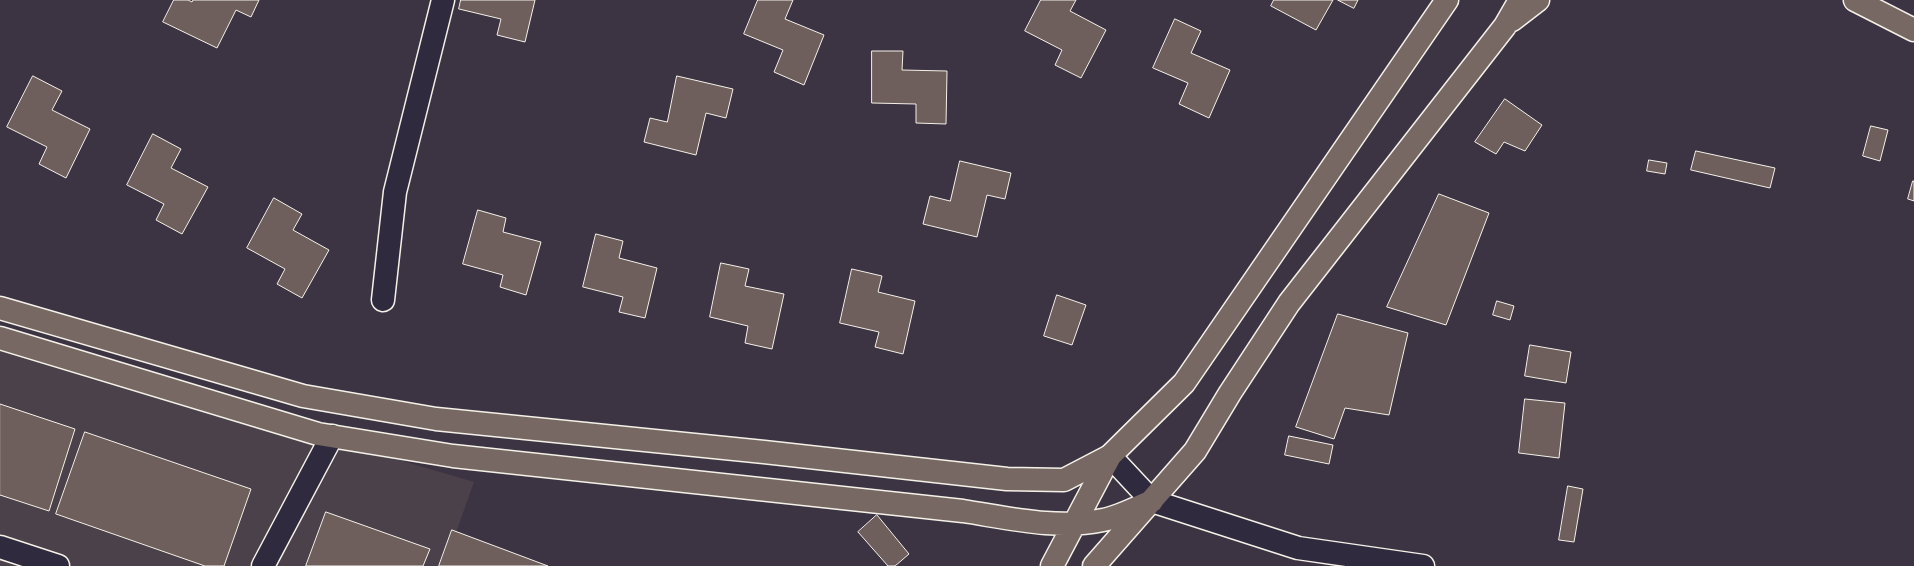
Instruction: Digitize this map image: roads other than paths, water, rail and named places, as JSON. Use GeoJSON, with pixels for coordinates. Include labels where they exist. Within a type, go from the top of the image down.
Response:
{"type":"FeatureCollection","features":[{"type":"Feature","properties":{"kind":"main road"},"geometry":{"type":"LineString","coordinates":[[0,308],[303,396],[436,419],[764,452],[1007,479],[1064,480],[1110,456],[1184,383],[1447,0]]}},
{"type":"Feature","properties":{"kind":"main road"},"geometry":{"type":"LineString","coordinates":[[1094,566],[1195,451],[1230,393],[1289,303],[1505,26],[1520,0]]}},
{"type":"Feature","properties":{"kind":"main road"},"geometry":{"type":"LineString","coordinates":[[1505,26],[1538,0]]}},
{"type":"Feature","properties":{"kind":"main road"},"geometry":{"type":"LineString","coordinates":[[1855,0],[1914,30]]}},
{"type":"Feature","properties":{"kind":"main road"},"geometry":{"type":"LineString","coordinates":[[0,338],[318,434],[452,456],[956,510],[1043,523],[1073,525],[1104,520],[1152,501]]}},
{"type":"Feature","properties":{"kind":"main road"},"geometry":{"type":"LineString","coordinates":[[1052,566],[1110,456]]}},
{"type":"Feature","properties":{"kind":"street"},"geometry":{"type":"LineString","coordinates":[[383,300],[395,192],[443,0]]}},
{"type":"Feature","properties":{"kind":"street"},"geometry":{"type":"LineString","coordinates":[[263,566],[332,436]]}},
{"type":"Feature","properties":{"kind":"street"},"geometry":{"type":"LineString","coordinates":[[1110,456],[1152,501],[1298,548],[1422,566]]}},
{"type":"Feature","properties":{"kind":"street"},"geometry":{"type":"LineString","coordinates":[[0,547],[58,566]]}}]}
